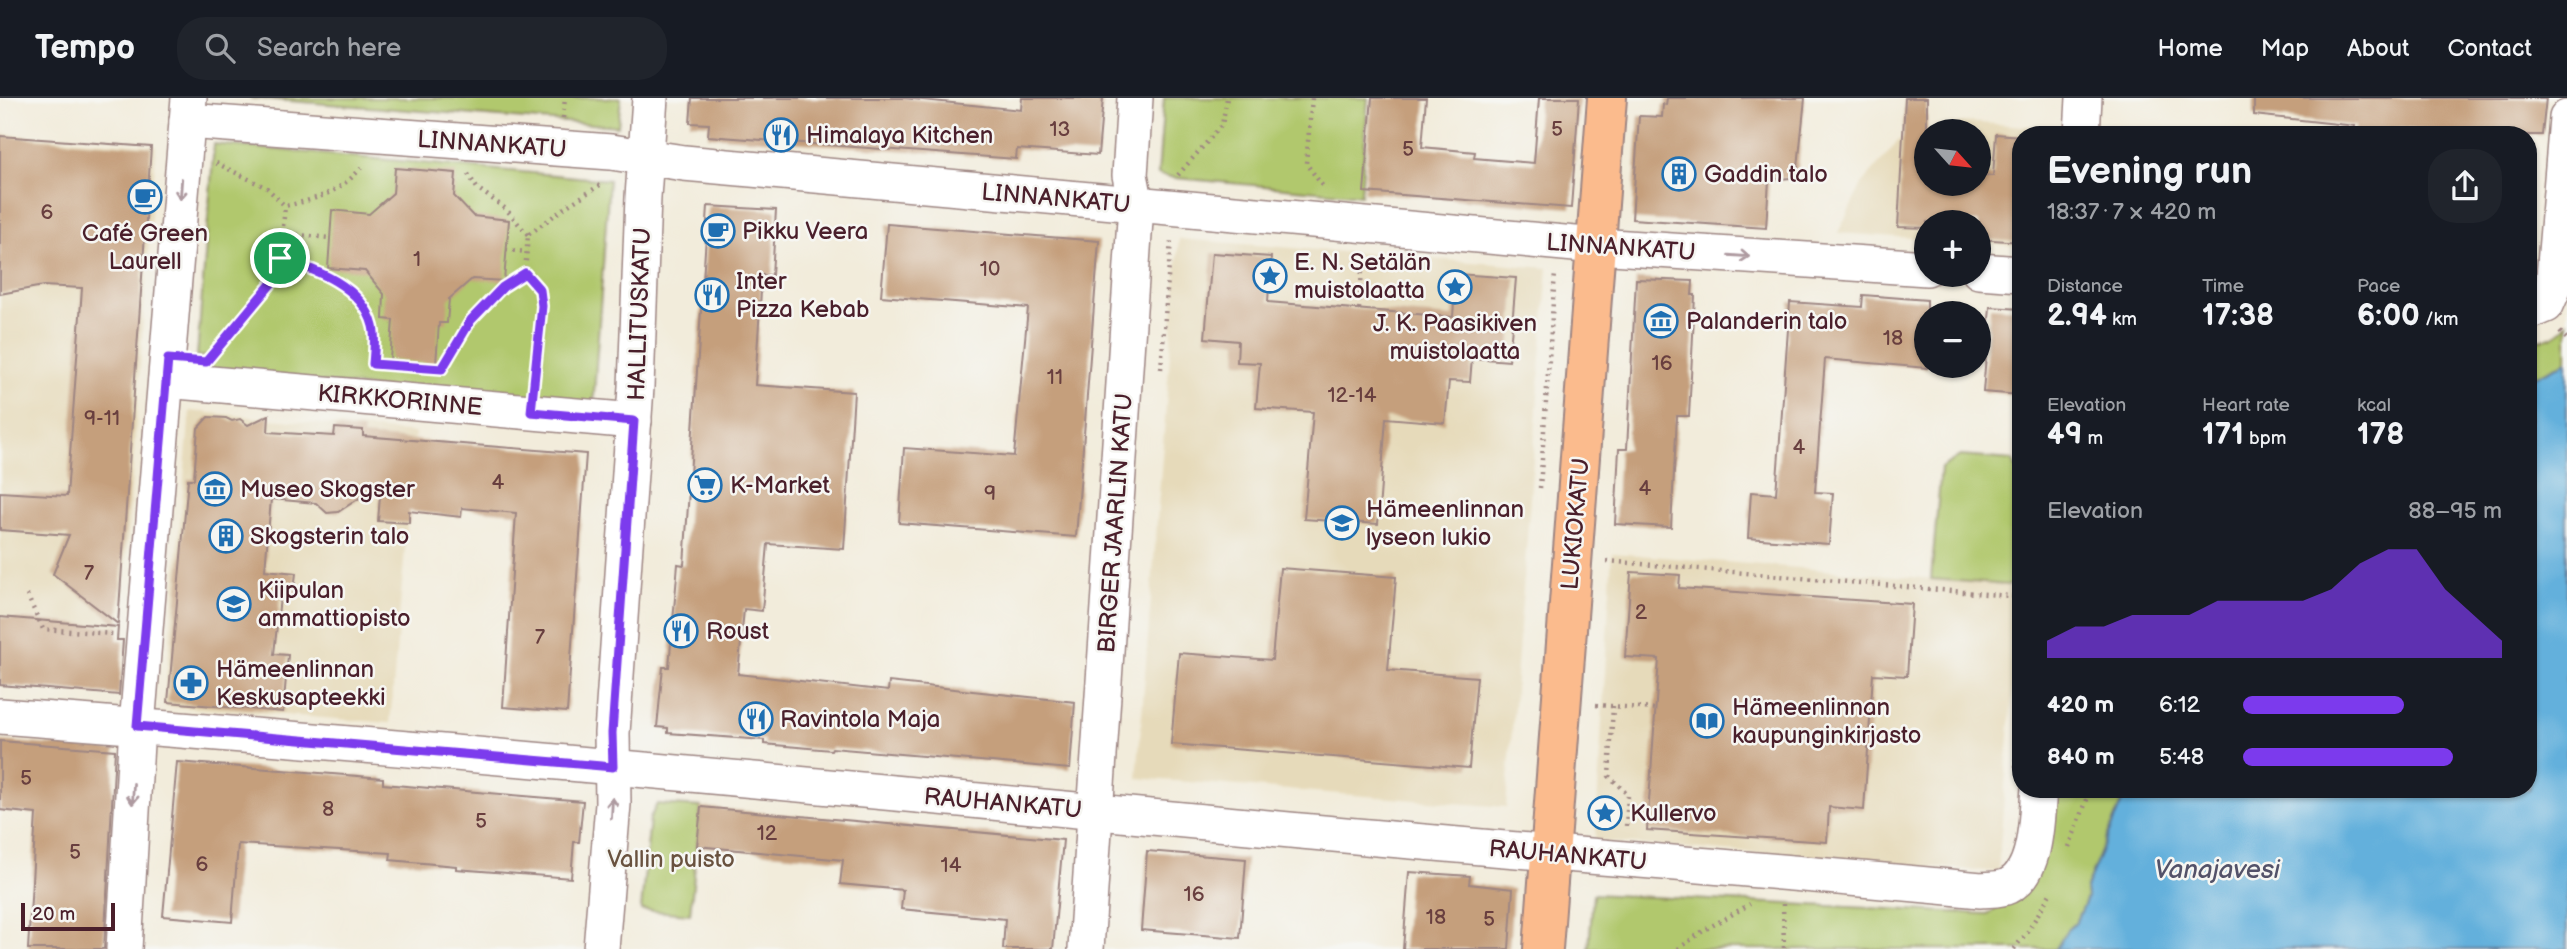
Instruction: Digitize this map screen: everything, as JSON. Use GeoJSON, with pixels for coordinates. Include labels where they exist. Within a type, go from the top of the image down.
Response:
{"type":"FeatureCollection","features":[{"type":"Feature","properties":{"kind":"main road","name":"LUKIOKATU"},"geometry":{"type":"LineString","coordinates":[[1543,949],[1607,98]]}},
{"type":"Feature","properties":{"kind":"street","name":"HALLITUSKATU"},"geometry":{"type":"LineString","coordinates":[[601,949],[613,804],[612,733],[634,421],[650,98]]}},
{"type":"Feature","properties":{"kind":"street","name":"BIRGER JAARLIN KATU"},"geometry":{"type":"LineString","coordinates":[[1086,949],[1136,205],[1130,175],[1135,98]]}},
{"type":"Feature","properties":{"kind":"street"},"geometry":{"type":"LineString","coordinates":[[2082,126],[2084,98]]}},
{"type":"Feature","properties":{"kind":"street","name":"LINNANKATU"},"geometry":{"type":"LineString","coordinates":[[188,110],[611,152],[645,158],[1136,205],[1597,246],[1914,267]]}},
{"type":"Feature","properties":{"kind":"street"},"geometry":{"type":"LineString","coordinates":[[124,949],[137,726],[188,110]]}},
{"type":"Feature","properties":{"kind":"street"},"geometry":{"type":"LineString","coordinates":[[2537,309],[2546,305],[2553,289],[2567,118]]}},
{"type":"Feature","properties":{"kind":"street"},"geometry":{"type":"LineString","coordinates":[[1991,272],[2012,273]]}},
{"type":"Feature","properties":{"kind":"street","name":"KIRKKORINNE"},"geometry":{"type":"LineString","coordinates":[[167,370],[531,412],[634,421]]}},
{"type":"Feature","properties":{"kind":"street","name":"RAUHANKATU"},"geometry":{"type":"LineString","coordinates":[[0,716],[613,767],[1549,854],[1784,881],[1980,890],[2006,887],[2016,881],[2025,870],[2031,852],[2028,798]]}},
{"type":"Feature","properties":{"kind":"path"},"geometry":{"type":"LineString","coordinates":[[1173,182],[1222,125],[1227,98]]}},
{"type":"Feature","properties":{"kind":"path"},"geometry":{"type":"LineString","coordinates":[[1312,98],[1306,163],[1327,192]]}},
{"type":"Feature","properties":{"kind":"path"},"geometry":{"type":"LineString","coordinates":[[167,370],[206,362],[271,284],[280,258],[285,206],[267,188],[209,159]]}},
{"type":"Feature","properties":{"kind":"path"},"geometry":{"type":"LineString","coordinates":[[285,206],[323,197],[351,180],[366,162]]}},
{"type":"Feature","properties":{"kind":"path"},"geometry":{"type":"LineString","coordinates":[[466,171],[477,188],[506,209],[528,235],[525,273],[540,290],[542,306],[531,412]]}},
{"type":"Feature","properties":{"kind":"path"},"geometry":{"type":"LineString","coordinates":[[528,235],[609,180]]}},
{"type":"Feature","properties":{"kind":"path"},"geometry":{"type":"LineString","coordinates":[[269,232],[330,238]]}},
{"type":"Feature","properties":{"kind":"path"},"geometry":{"type":"LineString","coordinates":[[1359,309],[1364,247]]}},
{"type":"Feature","properties":{"kind":"path"},"geometry":{"type":"LineString","coordinates":[[506,250],[527,252]]}},
{"type":"Feature","properties":{"kind":"path"},"geometry":{"type":"LineString","coordinates":[[280,258],[326,275],[356,297],[372,323],[373,364],[384,365]]}},
{"type":"Feature","properties":{"kind":"path"},"geometry":{"type":"LineString","coordinates":[[433,368],[442,369],[471,320],[503,287],[525,273]]}},
{"type":"Feature","properties":{"kind":"path"},"geometry":{"type":"LineString","coordinates":[[1598,560],[2012,596]]}},
{"type":"Feature","properties":{"kind":"path"},"geometry":{"type":"LineString","coordinates":[[27,595],[43,629],[118,634]]}},
{"type":"Feature","properties":{"kind":"path"},"geometry":{"type":"LineString","coordinates":[[1588,705],[1655,709]]}},
{"type":"Feature","properties":{"kind":"path"},"geometry":{"type":"LineString","coordinates":[[1613,706],[1609,776],[1628,795],[1625,832]]}},
{"type":"Feature","properties":{"kind":"path"},"geometry":{"type":"LineString","coordinates":[[1678,949],[1784,881]]}},
{"type":"Feature","properties":{"kind":"path"},"geometry":{"type":"LineString","coordinates":[[1784,881],[1784,949]]}},
{"type":"Feature","properties":{"kind":"shaded area"},"geometry":{"type":"Polygon","coordinates":[[[1992,124],[2026,126],[2012,126],[2012,245],[1991,244],[1991,210],[1914,210],[1914,238],[1838,233],[1862,184],[1900,139],[1914,135],[1914,196],[1992,196],[1992,124]]]}},
{"type":"Feature","properties":{"kind":"shaded area"},"geometry":{"type":"Polygon","coordinates":[[[0,134],[156,146],[121,627],[0,616],[0,134]]]}},
{"type":"Feature","properties":{"kind":"shaded area","name":"Hämeenlinnan lyseon lukio"},"geometry":{"type":"Polygon","coordinates":[[[1179,239],[1548,268],[1506,807],[1137,778],[1179,239]]]}},
{"type":"Feature","properties":{"kind":"shaded area"},"geometry":{"type":"Polygon","coordinates":[[[190,411],[415,433],[390,723],[164,706],[190,411]]]}},
{"type":"Feature","properties":{"kind":"shaded area"},"geometry":{"type":"Polygon","coordinates":[[[1612,553],[2012,585],[2012,698],[1998,872],[1595,841],[1612,553]]]}},
{"type":"Feature","properties":{"kind":"green space"},"geometry":{"type":"Polygon","coordinates":[[[250,98],[621,98],[618,126],[250,98]]]}},
{"type":"Feature","properties":{"kind":"green space"},"geometry":{"type":"Polygon","coordinates":[[[1164,98],[1368,98],[1361,195],[1158,175],[1164,98]]]}},
{"type":"Feature","properties":{"kind":"green space"},"geometry":{"type":"Polygon","coordinates":[[[214,144],[609,180],[593,408],[212,372],[206,357],[197,356],[214,144]]]}},
{"type":"Feature","properties":{"kind":"green space"},"geometry":{"type":"Polygon","coordinates":[[[2567,323],[2567,361],[2537,376],[2537,340],[2560,332],[2567,323]]]}},
{"type":"Feature","properties":{"kind":"green space"},"geometry":{"type":"Polygon","coordinates":[[[1960,456],[2012,460],[2012,585],[1931,579],[1941,468],[1960,456]]]}},
{"type":"Feature","properties":{"kind":"green space"},"geometry":{"type":"Polygon","coordinates":[[[2051,798],[2123,798],[2086,888],[2087,898],[2077,921],[2068,928],[2056,949],[1589,949],[1593,894],[1987,914],[2017,899],[2051,798]]]}},
{"type":"Feature","properties":{"kind":"green space","name":"Vallin puisto"},"geometry":{"type":"Polygon","coordinates":[[[657,804],[701,807],[690,914],[641,910],[650,818],[657,804]]]}},
{"type":"Feature","properties":{"kind":"water","name":"Vanajavesi"},"geometry":{"type":"Polygon","coordinates":[[[2567,361],[2567,949],[2056,949],[2068,928],[2077,921],[2087,898],[2086,888],[2123,798],[2537,798],[2537,376],[2567,361]]]}},
{"type":"Feature","properties":{"kind":"building"},"geometry":{"type":"Polygon","coordinates":[[[692,98],[903,98],[1021,110],[1022,98],[1103,98],[1098,155],[1017,149],[1016,159],[708,136],[709,124],[690,123],[692,98]]]}},
{"type":"Feature","properties":{"kind":"building"},"geometry":{"type":"Polygon","coordinates":[[[1372,98],[1426,98],[1422,147],[1475,152],[1474,158],[1534,163],[1539,98],[1579,98],[1571,208],[1364,192],[1372,98]]]}},
{"type":"Feature","properties":{"kind":"building"},"geometry":{"type":"Polygon","coordinates":[[[1667,98],[1805,98],[1798,167],[1790,178],[1769,180],[1766,228],[1632,219],[1639,116],[1662,117],[1663,104],[1666,105],[1667,98]]]}},
{"type":"Feature","properties":{"kind":"building"},"geometry":{"type":"Polygon","coordinates":[[[1905,98],[1927,98],[1927,119],[1914,119],[1914,196],[1992,196],[1996,134],[2012,135],[2012,241],[1991,240],[1991,210],[1914,210],[1914,228],[1898,227],[1905,98]]]}},
{"type":"Feature","properties":{"kind":"building"},"geometry":{"type":"Polygon","coordinates":[[[2254,98],[2546,98],[2542,135],[2537,135],[2537,126],[2355,126],[2254,115],[2254,98]]]}},
{"type":"Feature","properties":{"kind":"building"},"geometry":{"type":"Polygon","coordinates":[[[0,136],[151,147],[118,624],[53,574],[69,535],[0,530],[0,492],[67,496],[82,288],[43,286],[0,294],[0,136]]]}},
{"type":"Feature","properties":{"kind":"building"},"geometry":{"type":"Polygon","coordinates":[[[395,168],[456,173],[454,196],[473,216],[509,220],[504,281],[472,279],[449,299],[447,323],[439,323],[436,364],[390,360],[393,320],[383,319],[384,294],[365,271],[328,268],[332,210],[369,214],[393,193],[395,168]]]}},
{"type":"Feature","properties":{"kind":"building"},"geometry":{"type":"Polygon","coordinates":[[[708,206],[776,210],[772,275],[762,275],[755,385],[854,392],[844,549],[768,544],[762,611],[744,609],[738,674],[888,691],[889,682],[1075,702],[1070,769],[764,744],[764,740],[668,733],[668,728],[657,727],[663,667],[669,667],[678,564],[684,565],[708,206]]]}},
{"type":"Feature","properties":{"kind":"building"},"geometry":{"type":"Polygon","coordinates":[[[887,224],[1099,241],[1076,537],[899,523],[904,448],[1014,456],[1028,308],[881,296],[887,224]]]}},
{"type":"Feature","properties":{"kind":"building"},"geometry":{"type":"Polygon","coordinates":[[[1212,253],[1271,257],[1268,302],[1453,317],[1456,274],[1516,278],[1509,361],[1472,358],[1470,382],[1449,381],[1445,423],[1386,418],[1378,524],[1304,519],[1313,412],[1256,408],[1260,363],[1237,362],[1238,341],[1205,338],[1212,253]]]}},
{"type":"Feature","properties":{"kind":"building"},"geometry":{"type":"Polygon","coordinates":[[[1636,279],[1693,281],[1692,295],[1695,295],[1689,416],[1677,416],[1671,527],[1615,524],[1619,449],[1627,449],[1636,279]]]}},
{"type":"Feature","properties":{"kind":"building"},"geometry":{"type":"Polygon","coordinates":[[[1863,295],[1927,300],[1914,301],[1914,367],[1825,359],[1815,492],[1833,493],[1829,544],[1748,538],[1751,492],[1776,494],[1790,302],[1862,307],[1863,295]]]}},
{"type":"Feature","properties":{"kind":"building"},"geometry":{"type":"Polygon","coordinates":[[[1991,307],[2012,308],[2012,394],[1983,392],[1984,378],[1991,378],[1991,307]]]}},
{"type":"Feature","properties":{"kind":"building"},"geometry":{"type":"Polygon","coordinates":[[[269,415],[268,432],[334,436],[335,428],[363,430],[363,436],[586,454],[567,712],[503,707],[516,513],[462,508],[461,517],[409,511],[409,523],[378,521],[381,484],[338,512],[327,513],[316,503],[271,499],[265,570],[296,573],[293,598],[280,597],[274,654],[288,655],[283,712],[168,702],[188,479],[194,479],[198,428],[208,417],[232,421],[240,419],[248,425],[269,415]]]}},
{"type":"Feature","properties":{"kind":"building"},"geometry":{"type":"Polygon","coordinates":[[[1280,568],[1396,577],[1388,670],[1477,677],[1469,768],[1171,744],[1179,653],[1272,660],[1280,568]]]}},
{"type":"Feature","properties":{"kind":"building"},"geometry":{"type":"Polygon","coordinates":[[[1631,572],[1680,575],[1679,588],[1912,604],[1907,676],[1873,674],[1864,810],[1829,807],[1827,842],[1647,830],[1659,659],[1625,657],[1631,572]]]}},
{"type":"Feature","properties":{"kind":"building"},"geometry":{"type":"Polygon","coordinates":[[[0,617],[118,627],[117,640],[123,640],[119,695],[0,685],[0,617]]]}},
{"type":"Feature","properties":{"kind":"building"},"geometry":{"type":"Polygon","coordinates":[[[0,741],[115,750],[104,949],[28,949],[36,814],[0,810],[0,741]]]}},
{"type":"Feature","properties":{"kind":"building"},"geometry":{"type":"Polygon","coordinates":[[[177,762],[383,778],[383,784],[583,801],[579,842],[574,842],[571,878],[456,869],[456,866],[390,860],[391,853],[238,844],[232,922],[163,916],[177,762]]]}},
{"type":"Feature","properties":{"kind":"building"},"geometry":{"type":"Polygon","coordinates":[[[701,807],[1063,840],[1053,949],[1003,949],[1005,919],[901,909],[903,890],[840,884],[843,860],[697,846],[701,807]]]}},
{"type":"Feature","properties":{"kind":"building"},"geometry":{"type":"Polygon","coordinates":[[[1147,851],[1246,859],[1240,938],[1141,930],[1147,851]]]}},
{"type":"Feature","properties":{"kind":"building"},"geometry":{"type":"Polygon","coordinates":[[[1409,872],[1470,876],[1469,884],[1513,889],[1509,949],[1403,949],[1409,872]]]}},
{"type":"Feature","properties":{"kind":"place","name":"Himalaya Kitchen"},"geometry":{"type":"Point","coordinates":[781,135]}},
{"type":"Feature","properties":{"kind":"place","name":"Gaddin talo"},"geometry":{"type":"Point","coordinates":[1679,174]}},
{"type":"Feature","properties":{"kind":"place","name":"Café Green Laurell"},"geometry":{"type":"Point","coordinates":[145,197]}},
{"type":"Feature","properties":{"kind":"place","name":"Pikku Veera"},"geometry":{"type":"Point","coordinates":[718,231]}},
{"type":"Feature","properties":{"kind":"place","name":"E. N. Setälän muistolaatta"},"geometry":{"type":"Point","coordinates":[1270,276]}},
{"type":"Feature","properties":{"kind":"place","name":"J. K. Paasikiven muistolaatta"},"geometry":{"type":"Point","coordinates":[1455,287]}},
{"type":"Feature","properties":{"kind":"place","name":"Inter Pizza Kebab"},"geometry":{"type":"Point","coordinates":[712,295]}},
{"type":"Feature","properties":{"kind":"place","name":"Palanderin talo"},"geometry":{"type":"Point","coordinates":[1661,321]}},
{"type":"Feature","properties":{"kind":"place","name":"K-Market"},"geometry":{"type":"Point","coordinates":[705,485]}},
{"type":"Feature","properties":{"kind":"place","name":"Museo Skogster"},"geometry":{"type":"Point","coordinates":[215,489]}},
{"type":"Feature","properties":{"kind":"place","name":"Hämeenlinnan lyseon lukio"},"geometry":{"type":"Point","coordinates":[1342,523]}},
{"type":"Feature","properties":{"kind":"place","name":"Skogsterin talo"},"geometry":{"type":"Point","coordinates":[226,536]}},
{"type":"Feature","properties":{"kind":"place","name":"Kiipulan ammattiopisto"},"geometry":{"type":"Point","coordinates":[234,604]}},
{"type":"Feature","properties":{"kind":"place","name":"Roust"},"geometry":{"type":"Point","coordinates":[681,631]}},
{"type":"Feature","properties":{"kind":"place","name":"Hämeenlinnan Keskusapteekki"},"geometry":{"type":"Point","coordinates":[191,683]}},
{"type":"Feature","properties":{"kind":"place","name":"Ravintola Maja"},"geometry":{"type":"Point","coordinates":[756,719]}},
{"type":"Feature","properties":{"kind":"place","name":"Hämeenlinnan kaupunginkirjasto"},"geometry":{"type":"Point","coordinates":[1707,721]}},
{"type":"Feature","properties":{"kind":"place","name":"Kullervo"},"geometry":{"type":"Point","coordinates":[1605,813]}},
{"type":"Feature","properties":{"kind":"route"},"geometry":{"type":"LineString","coordinates":[[280,258],[326,275],[356,297],[372,323],[373,364],[414,368],[442,369],[471,320],[503,287],[525,273],[540,290],[542,306],[531,412],[634,421],[612,733],[613,767],[137,726],[168,359],[206,362],[271,284],[280,258]]}}]}
